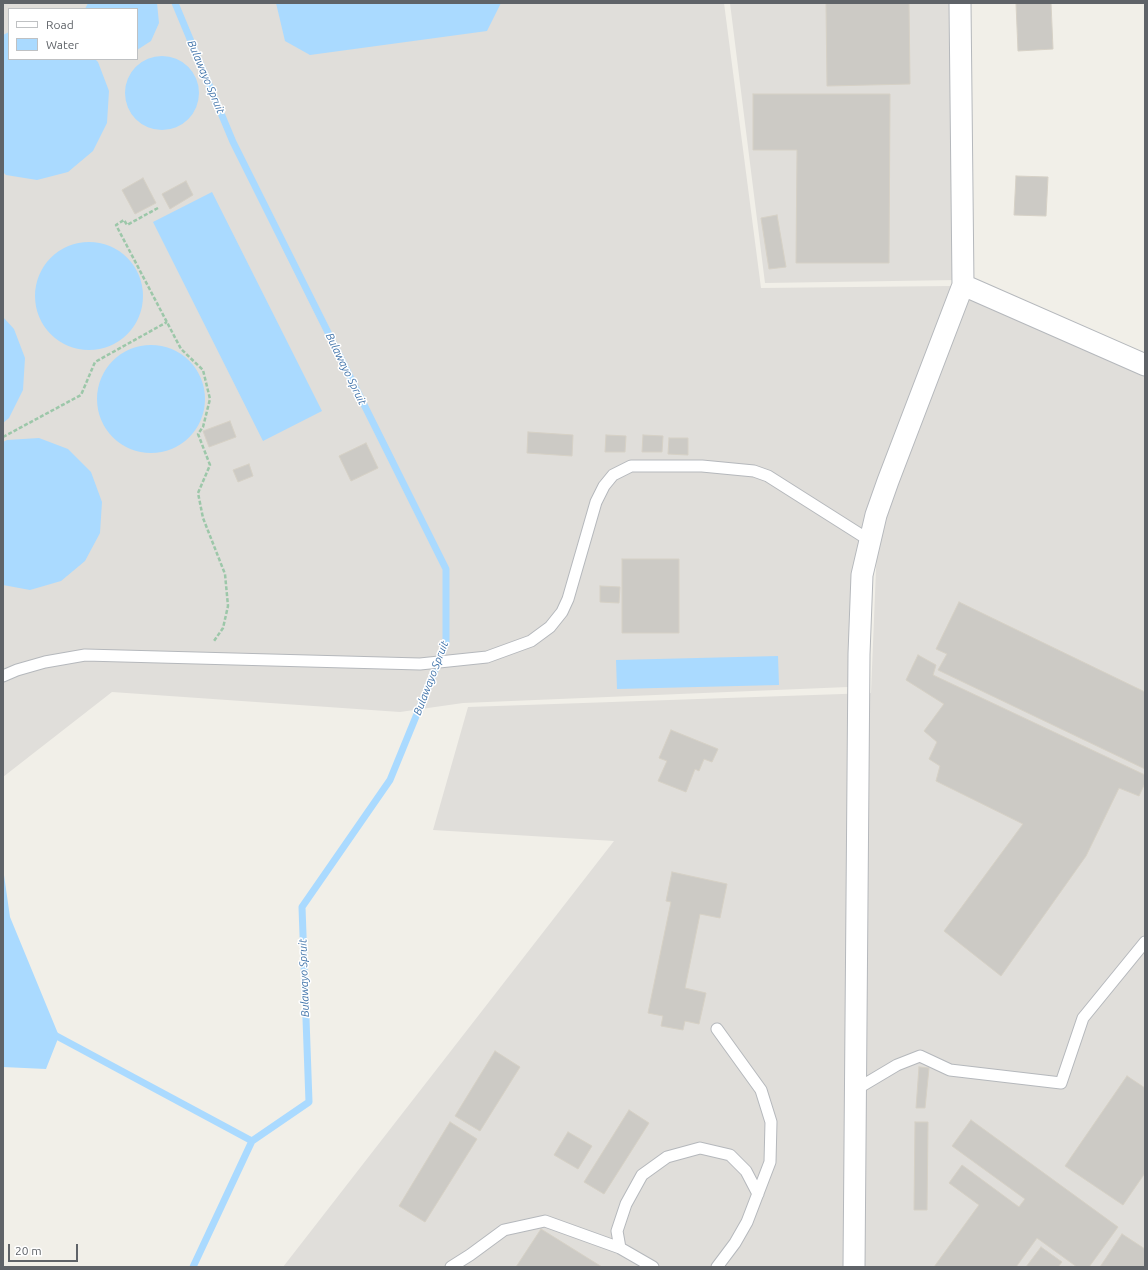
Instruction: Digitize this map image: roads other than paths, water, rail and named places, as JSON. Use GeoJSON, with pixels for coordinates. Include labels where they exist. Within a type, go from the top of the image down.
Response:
{"type":"FeatureCollection","features":[{"type":"Feature","properties":{"kind":"street"},"geometry":{"type":"LineString","coordinates":[[854,1267],[859,654],[862,575],[876,515],[963,285],[960,3]]}},
{"type":"Feature","properties":{"kind":"street"},"geometry":{"type":"LineString","coordinates":[[963,285],[1145,365]]}},
{"type":"Feature","properties":{"kind":"lane"},"geometry":{"type":"LineString","coordinates":[[3,676],[44,662],[85,655],[420,664],[487,657],[508,650],[531,641],[550,627],[562,612],[568,599],[596,502],[604,486],[613,475],[631,466],[702,466],[754,471],[768,476],[870,540]]}},
{"type":"Feature","properties":{"kind":"lane"},"geometry":{"type":"LineString","coordinates":[[855,1090],[897,1065],[920,1056],[950,1070],[1061,1083],[1083,1018],[1145,942]]}},
{"type":"Feature","properties":{"kind":"lane"},"geometry":{"type":"LineString","coordinates":[[717,1029],[761,1090],[771,1122],[770,1162],[747,1222],[735,1243],[717,1267]]}},
{"type":"Feature","properties":{"kind":"lane"},"geometry":{"type":"LineString","coordinates":[[620,1248],[617,1231],[626,1204],[642,1175],[667,1157],[700,1148],[730,1155],[746,1171],[758,1194]]}},
{"type":"Feature","properties":{"kind":"lane"},"geometry":{"type":"LineString","coordinates":[[451,1267],[504,1230],[544,1221],[620,1248],[653,1267]]}},
{"type":"Feature","properties":{"kind":"water"},"geometry":{"type":"Polygon","coordinates":[[[88,3],[157,3],[159,23],[151,41],[138,49],[138,8],[86,8],[88,3]]]}},
{"type":"Feature","properties":{"kind":"water"},"geometry":{"type":"Polygon","coordinates":[[[276,3],[501,3],[487,31],[310,55],[285,41],[276,3]]]}},
{"type":"Feature","properties":{"kind":"water"},"geometry":{"type":"Polygon","coordinates":[[[8,32],[8,60],[96,60],[98,62],[109,91],[107,123],[93,151],[68,172],[37,180],[6,175],[3,172],[3,35],[8,32]]]}},
{"type":"Feature","properties":{"kind":"water"},"geometry":{"type":"Polygon","coordinates":[[[162,56],[183,62],[193,72],[199,93],[193,114],[183,124],[162,130],[141,124],[131,114],[125,93],[131,72],[141,62],[162,56]]]}},
{"type":"Feature","properties":{"kind":"water"},"geometry":{"type":"Polygon","coordinates":[[[212,192],[322,411],[263,441],[153,222],[212,192]]]}},
{"type":"Feature","properties":{"kind":"water"},"geometry":{"type":"Polygon","coordinates":[[[89,242],[110,246],[127,258],[139,275],[143,296],[139,317],[127,334],[110,346],[89,350],[68,346],[51,334],[39,317],[35,296],[39,275],[51,258],[68,246],[89,242]]]}},
{"type":"Feature","properties":{"kind":"water"},"geometry":{"type":"Polygon","coordinates":[[[3,317],[14,329],[25,358],[23,390],[9,418],[3,423],[3,317]]]}},
{"type":"Feature","properties":{"kind":"water"},"geometry":{"type":"Polygon","coordinates":[[[151,345],[172,349],[189,361],[201,378],[205,399],[201,420],[189,437],[172,449],[151,453],[130,449],[113,437],[101,420],[97,399],[101,378],[113,361],[130,349],[151,345]]]}},
{"type":"Feature","properties":{"kind":"water"},"geometry":{"type":"Polygon","coordinates":[[[39,438],[68,449],[91,472],[102,502],[100,533],[85,561],[61,581],[30,590],[3,585],[3,442],[7,440],[39,438]]]}},
{"type":"Feature","properties":{"kind":"water"},"geometry":{"type":"Polygon","coordinates":[[[778,656],[779,685],[617,689],[616,660],[778,656]]]}},
{"type":"Feature","properties":{"kind":"water"},"geometry":{"type":"Polygon","coordinates":[[[3,868],[10,917],[59,1036],[46,1069],[3,1067],[3,868]]]}},
{"type":"Feature","properties":{"kind":"waterway","name":"Bulawayo Spruit"},"geometry":{"type":"LineString","coordinates":[[175,3],[233,142],[446,569],[446,643],[390,780],[302,907],[309,1102],[252,1141],[193,1267]]}},
{"type":"Feature","properties":{"kind":"waterway"},"geometry":{"type":"LineString","coordinates":[[51,1033],[252,1141]]}}]}
